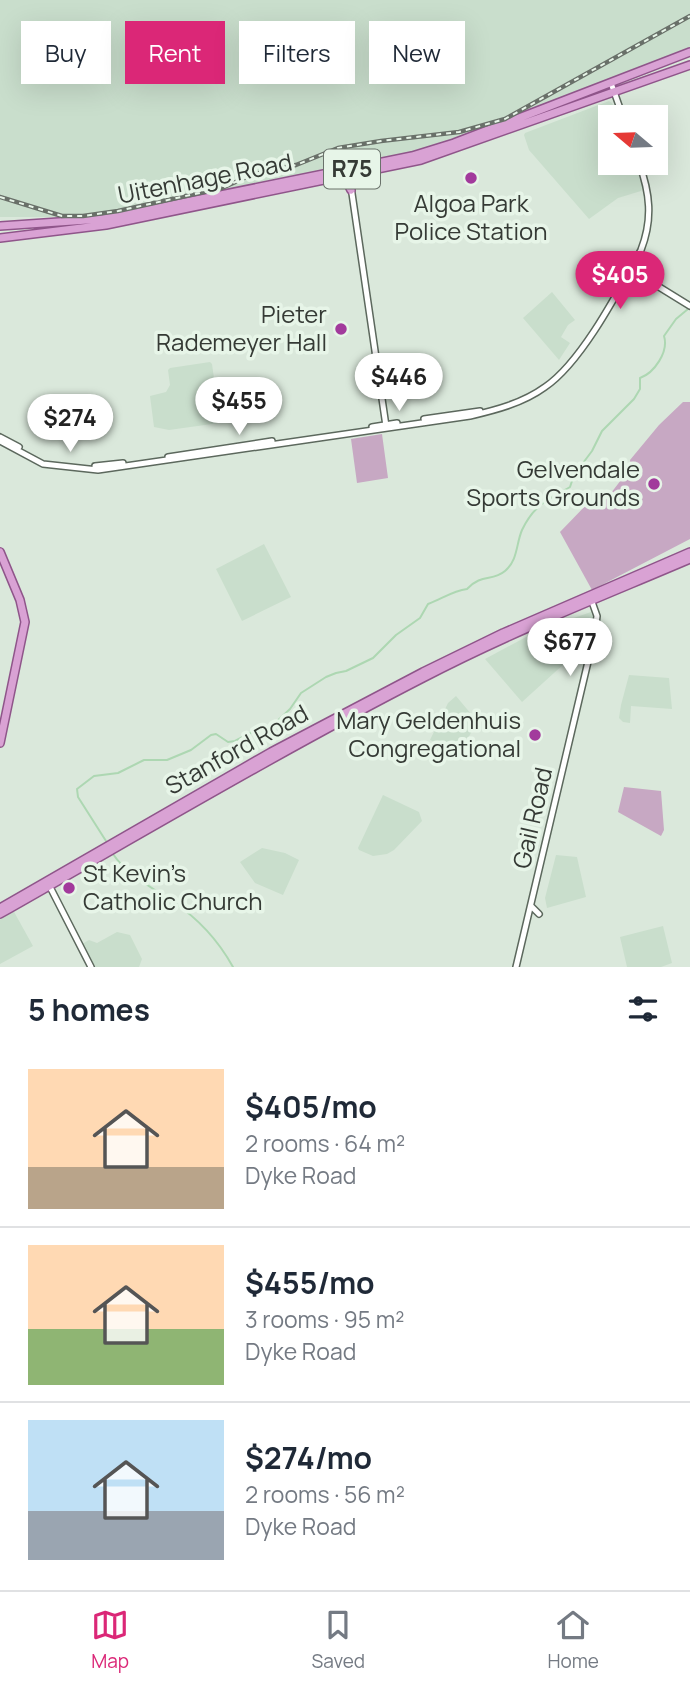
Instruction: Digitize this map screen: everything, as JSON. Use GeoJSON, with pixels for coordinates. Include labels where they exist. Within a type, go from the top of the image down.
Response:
{"type":"FeatureCollection","features":[{"type":"Feature","properties":{"kind":"main road","name":"Uitenhage Road"},"geometry":{"type":"LineString","coordinates":[[0,226],[102,219],[432,156],[614,91],[690,52]]}},
{"type":"Feature","properties":{"kind":"main road","name":"Uitenhage Road"},"geometry":{"type":"LineString","coordinates":[[0,238],[106,225],[337,178],[349,172],[440,148],[690,65]]}},
{"type":"Feature","properties":{"kind":"main road"},"geometry":{"type":"LineString","coordinates":[[337,178],[347,181],[351,190]]}},
{"type":"Feature","properties":{"kind":"main road"},"geometry":{"type":"LineString","coordinates":[[0,552],[22,605],[25,625],[0,743]]}},
{"type":"Feature","properties":{"kind":"main road","name":"Stanford Road"},"geometry":{"type":"LineString","coordinates":[[0,908],[424,677],[690,552]]}},
{"type":"Feature","properties":{"kind":"main road","name":"Stanford Road"},"geometry":{"type":"LineString","coordinates":[[591,599],[690,559]]}},
{"type":"Feature","properties":{"kind":"main road","name":"Stanford Road"},"geometry":{"type":"LineString","coordinates":[[0,914],[47,884]]}},
{"type":"Feature","properties":{"kind":"street"},"geometry":{"type":"LineString","coordinates":[[614,91],[619,105]]}},
{"type":"Feature","properties":{"kind":"street"},"geometry":{"type":"LineString","coordinates":[[349,172],[386,427]]}},
{"type":"Feature","properties":{"kind":"street"},"geometry":{"type":"LineString","coordinates":[[0,439],[43,464],[98,470],[470,416],[500,408],[534,394],[566,369],[582,349],[646,237],[650,215],[648,188],[643,175]]}},
{"type":"Feature","properties":{"kind":"street"},"geometry":{"type":"LineString","coordinates":[[630,269],[688,305]]}},
{"type":"Feature","properties":{"kind":"street","name":"Gail Road"},"geometry":{"type":"LineString","coordinates":[[516,967],[596,626],[597,616],[591,599]]}},
{"type":"Feature","properties":{"kind":"street"},"geometry":{"type":"LineString","coordinates":[[47,884],[91,967]]}},
{"type":"Feature","properties":{"kind":"street"},"geometry":{"type":"LineString","coordinates":[[531,906],[540,914]]}},
{"type":"Feature","properties":{"kind":"shaded area"},"geometry":{"type":"Polygon","coordinates":[[[0,0],[690,0],[690,47],[593,87],[430,148],[102,217],[0,217],[0,0]]]}},
{"type":"Feature","properties":{"kind":"shaded area"},"geometry":{"type":"Polygon","coordinates":[[[609,101],[613,105],[598,105],[609,101]]]}},
{"type":"Feature","properties":{"kind":"shaded area"},"geometry":{"type":"Polygon","coordinates":[[[598,105],[598,175],[638,175],[643,187],[641,191],[618,198],[589,219],[529,150],[525,133],[598,105]]]}},
{"type":"Feature","properties":{"kind":"shaded area"},"geometry":{"type":"Polygon","coordinates":[[[552,292],[575,320],[568,325],[561,337],[570,343],[559,360],[523,318],[552,292]]]}},
{"type":"Feature","properties":{"kind":"shaded area"},"geometry":{"type":"Polygon","coordinates":[[[210,362],[219,423],[169,430],[154,427],[150,396],[166,392],[170,385],[168,370],[210,362]]]}},
{"type":"Feature","properties":{"kind":"shaded area","name":"Gelvendale Sports Grounds"},"geometry":{"type":"Polygon","coordinates":[[[683,402],[690,402],[690,539],[592,590],[560,532],[589,502],[596,501],[601,506],[631,467],[630,460],[659,425],[683,402]]]}},
{"type":"Feature","properties":{"kind":"shaded area"},"geometry":{"type":"Polygon","coordinates":[[[382,434],[388,478],[357,483],[351,439],[382,434]]]}},
{"type":"Feature","properties":{"kind":"shaded area"},"geometry":{"type":"Polygon","coordinates":[[[264,544],[291,597],[242,621],[216,569],[264,544]]]}},
{"type":"Feature","properties":{"kind":"shaded area"},"geometry":{"type":"Polygon","coordinates":[[[591,612],[594,621],[587,653],[576,653],[522,702],[485,659],[539,630],[591,612]]]}},
{"type":"Feature","properties":{"kind":"shaded area"},"geometry":{"type":"Polygon","coordinates":[[[629,675],[669,678],[672,709],[631,706],[630,723],[623,722],[619,718],[629,675]]]}},
{"type":"Feature","properties":{"kind":"shaded area"},"geometry":{"type":"Polygon","coordinates":[[[456,696],[477,721],[460,754],[430,740],[448,703],[456,696]]]}},
{"type":"Feature","properties":{"kind":"shaded area"},"geometry":{"type":"Polygon","coordinates":[[[624,787],[661,791],[664,830],[661,836],[618,812],[624,787]]]}},
{"type":"Feature","properties":{"kind":"shaded area"},"geometry":{"type":"Polygon","coordinates":[[[383,795],[419,812],[422,821],[394,850],[373,856],[358,848],[383,795]]]}},
{"type":"Feature","properties":{"kind":"shaded area"},"geometry":{"type":"Polygon","coordinates":[[[262,848],[285,853],[299,860],[283,895],[255,883],[240,862],[262,848]]]}},
{"type":"Feature","properties":{"kind":"shaded area"},"geometry":{"type":"Polygon","coordinates":[[[556,855],[577,857],[586,897],[547,908],[545,898],[556,855]]]}},
{"type":"Feature","properties":{"kind":"shaded area"},"geometry":{"type":"Polygon","coordinates":[[[13,910],[33,946],[0,964],[0,918],[13,910]]]}},
{"type":"Feature","properties":{"kind":"shaded area"},"geometry":{"type":"Polygon","coordinates":[[[663,926],[672,963],[661,967],[627,967],[620,937],[663,926]]]}},
{"type":"Feature","properties":{"kind":"shaded area"},"geometry":{"type":"Polygon","coordinates":[[[117,932],[130,935],[142,959],[139,967],[95,967],[82,944],[89,940],[97,943],[117,932]]]}},
{"type":"Feature","properties":{"kind":"waterway"},"geometry":{"type":"LineString","coordinates":[[106,841],[78,797],[77,789],[94,776],[118,773],[144,760],[167,760],[191,750],[211,735],[216,734],[228,742],[235,741],[256,730],[272,726],[290,709],[301,693],[326,677],[373,658],[396,635],[420,618],[428,604],[505,571],[512,562],[522,530],[531,515],[548,500],[570,487],[574,475],[592,451],[602,431],[634,399],[640,389],[640,378],[650,372],[659,361],[664,349],[664,336],[676,319],[688,309]]}},
{"type":"Feature","properties":{"kind":"waterway"},"geometry":{"type":"LineString","coordinates":[[113,854],[133,875],[199,923],[221,948],[233,967]]}},
{"type":"Feature","properties":{"kind":"railway"},"geometry":{"type":"LineString","coordinates":[[0,197],[62,216],[83,216],[222,188],[251,175],[296,165],[338,148],[459,132],[505,119],[690,16]]}},
{"type":"Feature","properties":{"kind":"place","name":"Algoa Park Police Station"},"geometry":{"type":"Point","coordinates":[471,178]}},
{"type":"Feature","properties":{"kind":"place","name":"Pieter Rademeyer Hall"},"geometry":{"type":"Point","coordinates":[341,329]}},
{"type":"Feature","properties":{"kind":"place","name":"Gelvendale Sports Grounds"},"geometry":{"type":"Point","coordinates":[654,484]}},
{"type":"Feature","properties":{"kind":"place","name":"Mary Geldenhuis Congregational"},"geometry":{"type":"Point","coordinates":[535,735]}},
{"type":"Feature","properties":{"kind":"place","name":"St Kevin’s Catholic Church"},"geometry":{"type":"Point","coordinates":[69,888]}}]}
